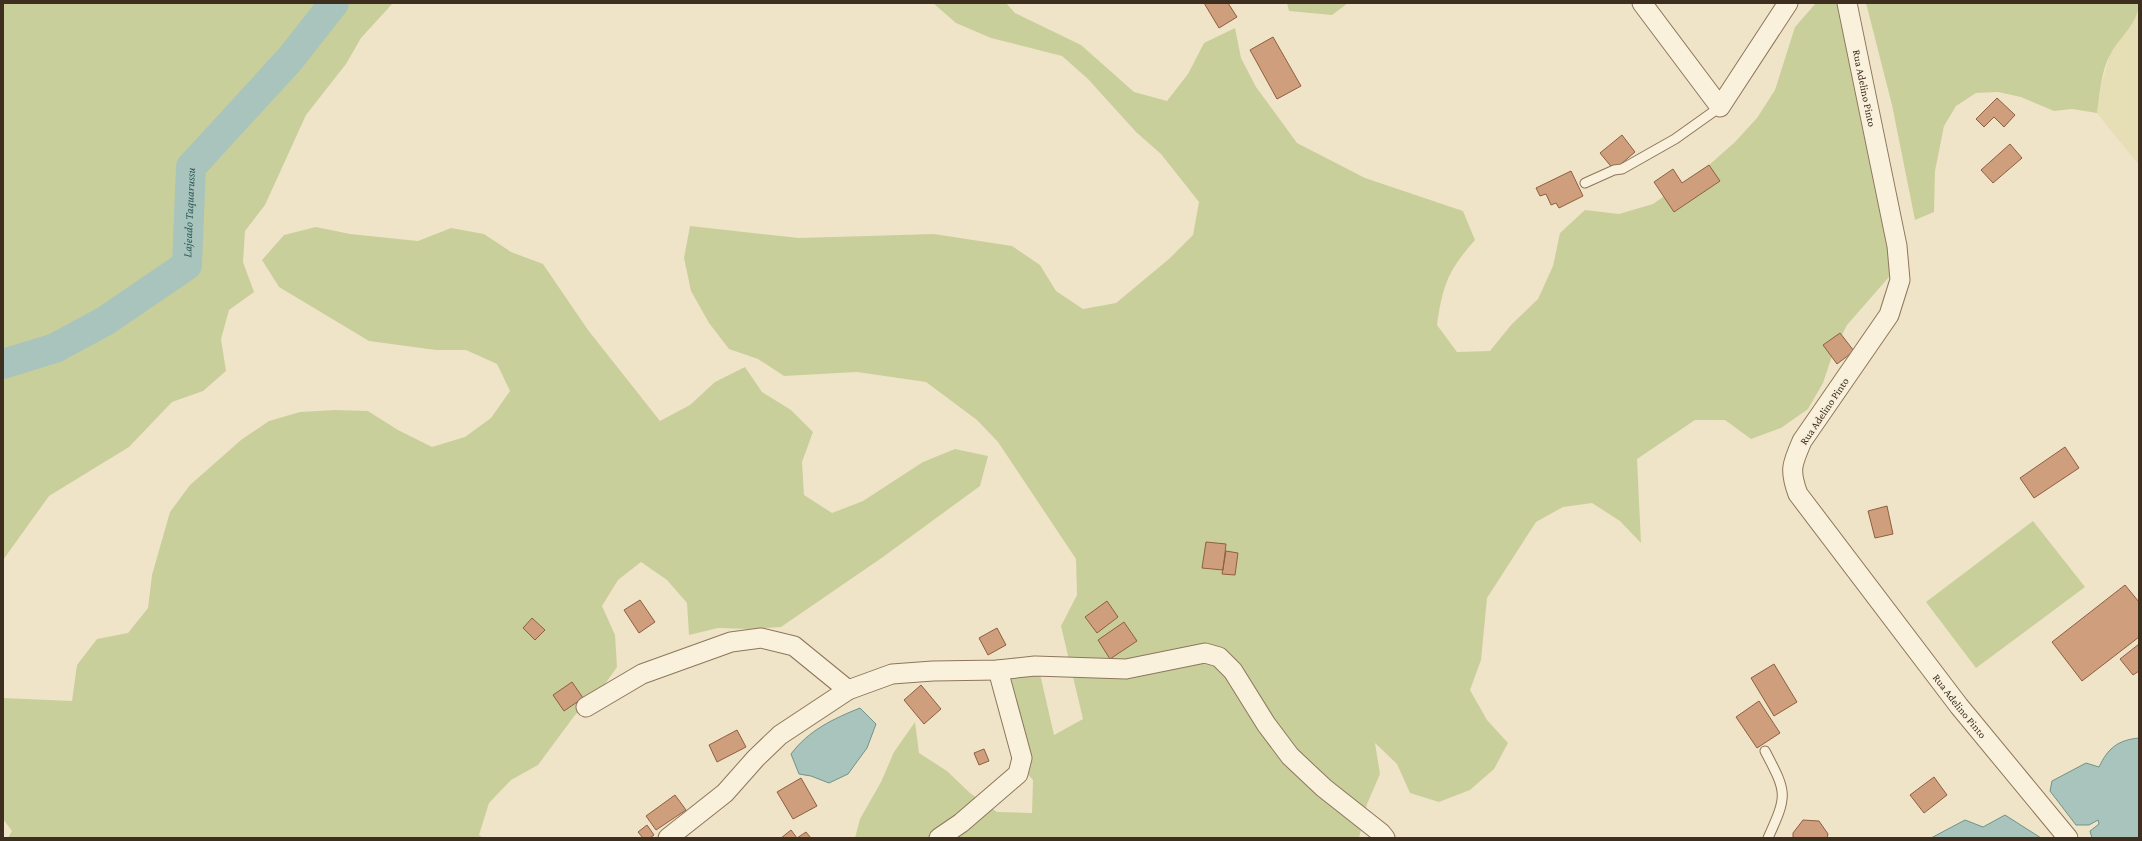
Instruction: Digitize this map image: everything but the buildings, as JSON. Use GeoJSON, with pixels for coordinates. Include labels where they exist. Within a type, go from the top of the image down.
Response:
{"type":"FeatureCollection","features":[{"type":"Feature","properties":{"kind":"street"},"geometry":{"type":"LineString","coordinates":[[1642,3],[1720,107],[1788,3]]}},
{"type":"Feature","properties":{"kind":"street","name":"Rua Adelino Pinto"},"geometry":{"type":"LineString","coordinates":[[1847,3],[1897,246],[1900,280],[1889,315],[1802,441],[1792,464],[1792,477],[1798,494],[1954,700],[2068,838]]}},
{"type":"Feature","properties":{"kind":"street"},"geometry":{"type":"LineString","coordinates":[[586,707],[642,674],[731,642],[761,638],[794,646],[848,690]]}},
{"type":"Feature","properties":{"kind":"street"},"geometry":{"type":"LineString","coordinates":[[668,838],[725,793],[756,758],[780,735],[848,690],[892,674],[933,671],[998,670],[1034,666],[1126,669],[1205,653],[1219,657],[1233,671],[1266,724],[1290,756],[1324,788],[1381,833],[1385,838]]}},
{"type":"Feature","properties":{"kind":"street"},"geometry":{"type":"LineString","coordinates":[[938,838],[961,823],[1018,774],[1022,758],[998,670]]}},
{"type":"Feature","properties":{"kind":"lane"},"geometry":{"type":"LineString","coordinates":[[1585,183],[1614,170],[1622,169],[1675,139],[1720,107]]}},
{"type":"Feature","properties":{"kind":"lane"},"geometry":{"type":"LineString","coordinates":[[1765,751],[1781,782],[1783,796],[1780,812],[1768,838]]}},
{"type":"Feature","properties":{"kind":"shaded area"},"geometry":{"type":"Polygon","coordinates":[[[2139,12],[2139,165],[2097,113],[2101,86],[2110,54],[2139,12]]]}},
{"type":"Feature","properties":{"kind":"green space"},"geometry":{"type":"Polygon","coordinates":[[[3,3],[393,3],[361,38],[346,64],[306,115],[265,205],[245,231],[243,262],[254,292],[229,310],[221,339],[226,371],[203,391],[172,402],[129,447],[49,496],[3,560],[3,3]]]}},
{"type":"Feature","properties":{"kind":"green space"},"geometry":{"type":"Polygon","coordinates":[[[933,3],[1006,3],[1015,13],[1081,45],[1134,92],[1167,101],[1188,74],[1204,43],[1235,28],[1241,58],[1256,87],[1297,143],[1365,178],[1463,211],[1475,240],[1459,261],[1448,279],[1437,325],[1457,352],[1490,351],[1511,325],[1538,299],[1553,266],[1560,233],[1585,210],[1619,214],[1653,204],[1709,165],[1735,142],[1757,118],[1775,90],[1795,27],[1816,3],[1843,3],[1894,262],[1889,277],[1847,325],[1833,353],[1823,383],[1808,409],[1781,428],[1751,439],[1725,420],[1695,420],[1637,459],[1641,543],[1620,521],[1592,503],[1563,507],[1536,522],[1487,598],[1481,660],[1470,690],[1487,720],[1508,743],[1494,769],[1470,790],[1439,802],[1410,793],[1397,764],[1375,743],[1380,774],[1367,804],[1359,838],[855,838],[860,819],[881,782],[894,752],[915,722],[919,753],[947,771],[970,793],[997,812],[1032,813],[1033,780],[1013,757],[1011,692],[1013,657],[1040,674],[1054,735],[1083,719],[1061,626],[1077,595],[1076,559],[998,442],[977,420],[926,382],[857,372],[784,376],[758,359],[729,349],[709,323],[691,291],[684,258],[690,226],[799,238],[934,234],[1012,246],[1040,265],[1056,291],[1083,309],[1116,303],[1169,259],[1193,235],[1199,202],[1161,154],[1136,132],[1088,79],[1062,56],[991,38],[956,23],[933,3]]]}},
{"type":"Feature","properties":{"kind":"green space"},"geometry":{"type":"Polygon","coordinates":[[[1287,3],[1348,3],[1332,15],[1289,11],[1287,3]]]}},
{"type":"Feature","properties":{"kind":"green space"},"geometry":{"type":"Polygon","coordinates":[[[1866,3],[2139,3],[2133,23],[2111,53],[2105,67],[2101,82],[2097,113],[2072,109],[2054,111],[2021,97],[1998,92],[1976,93],[1956,106],[1944,126],[1935,171],[1934,212],[1915,220],[1892,105],[1866,3]]]}},
{"type":"Feature","properties":{"kind":"green space"},"geometry":{"type":"Polygon","coordinates":[[[316,227],[350,234],[418,241],[451,228],[484,234],[511,252],[543,264],[588,330],[660,421],[690,405],[715,382],[745,367],[762,392],[791,410],[813,432],[802,462],[804,495],[832,513],[863,501],[923,462],[955,449],[988,456],[980,486],[883,557],[781,627],[749,629],[718,628],[689,635],[687,603],[667,580],[641,562],[618,580],[602,606],[615,635],[617,667],[598,694],[575,715],[538,765],[511,780],[489,803],[479,835],[483,838],[8,838],[12,831],[3,819],[3,698],[72,701],[77,665],[97,639],[128,633],[148,608],[152,575],[170,512],[190,485],[241,440],[269,421],[300,412],[335,410],[368,411],[398,430],[432,447],[465,437],[491,418],[510,391],[497,364],[466,350],[436,350],[369,341],[279,287],[262,260],[284,235],[316,227]]]}},
{"type":"Feature","properties":{"kind":"green space"},"geometry":{"type":"Polygon","coordinates":[[[2033,521],[2085,587],[1976,668],[1926,602],[2033,521]]]}},
{"type":"Feature","properties":{"kind":"water"},"geometry":{"type":"Polygon","coordinates":[[[860,708],[876,724],[867,748],[848,774],[829,783],[811,776],[799,774],[791,754],[798,746],[822,726],[840,716],[860,708]]]}},
{"type":"Feature","properties":{"kind":"water"},"geometry":{"type":"Polygon","coordinates":[[[2139,738],[2139,838],[2092,838],[2090,831],[2099,824],[2098,820],[2089,825],[2076,825],[2050,791],[2052,781],[2086,763],[2099,767],[2102,760],[2114,746],[2125,741],[2139,738]]]}},
{"type":"Feature","properties":{"kind":"water"},"geometry":{"type":"Polygon","coordinates":[[[2005,815],[2041,838],[1931,838],[1965,820],[1983,827],[2005,815]]]}},
{"type":"Feature","properties":{"kind":"waterway","name":"Lajeado Taquarussu"},"geometry":{"type":"LineString","coordinates":[[3,364],[55,348],[105,321],[187,265],[191,167],[290,59],[334,3]]}}]}
